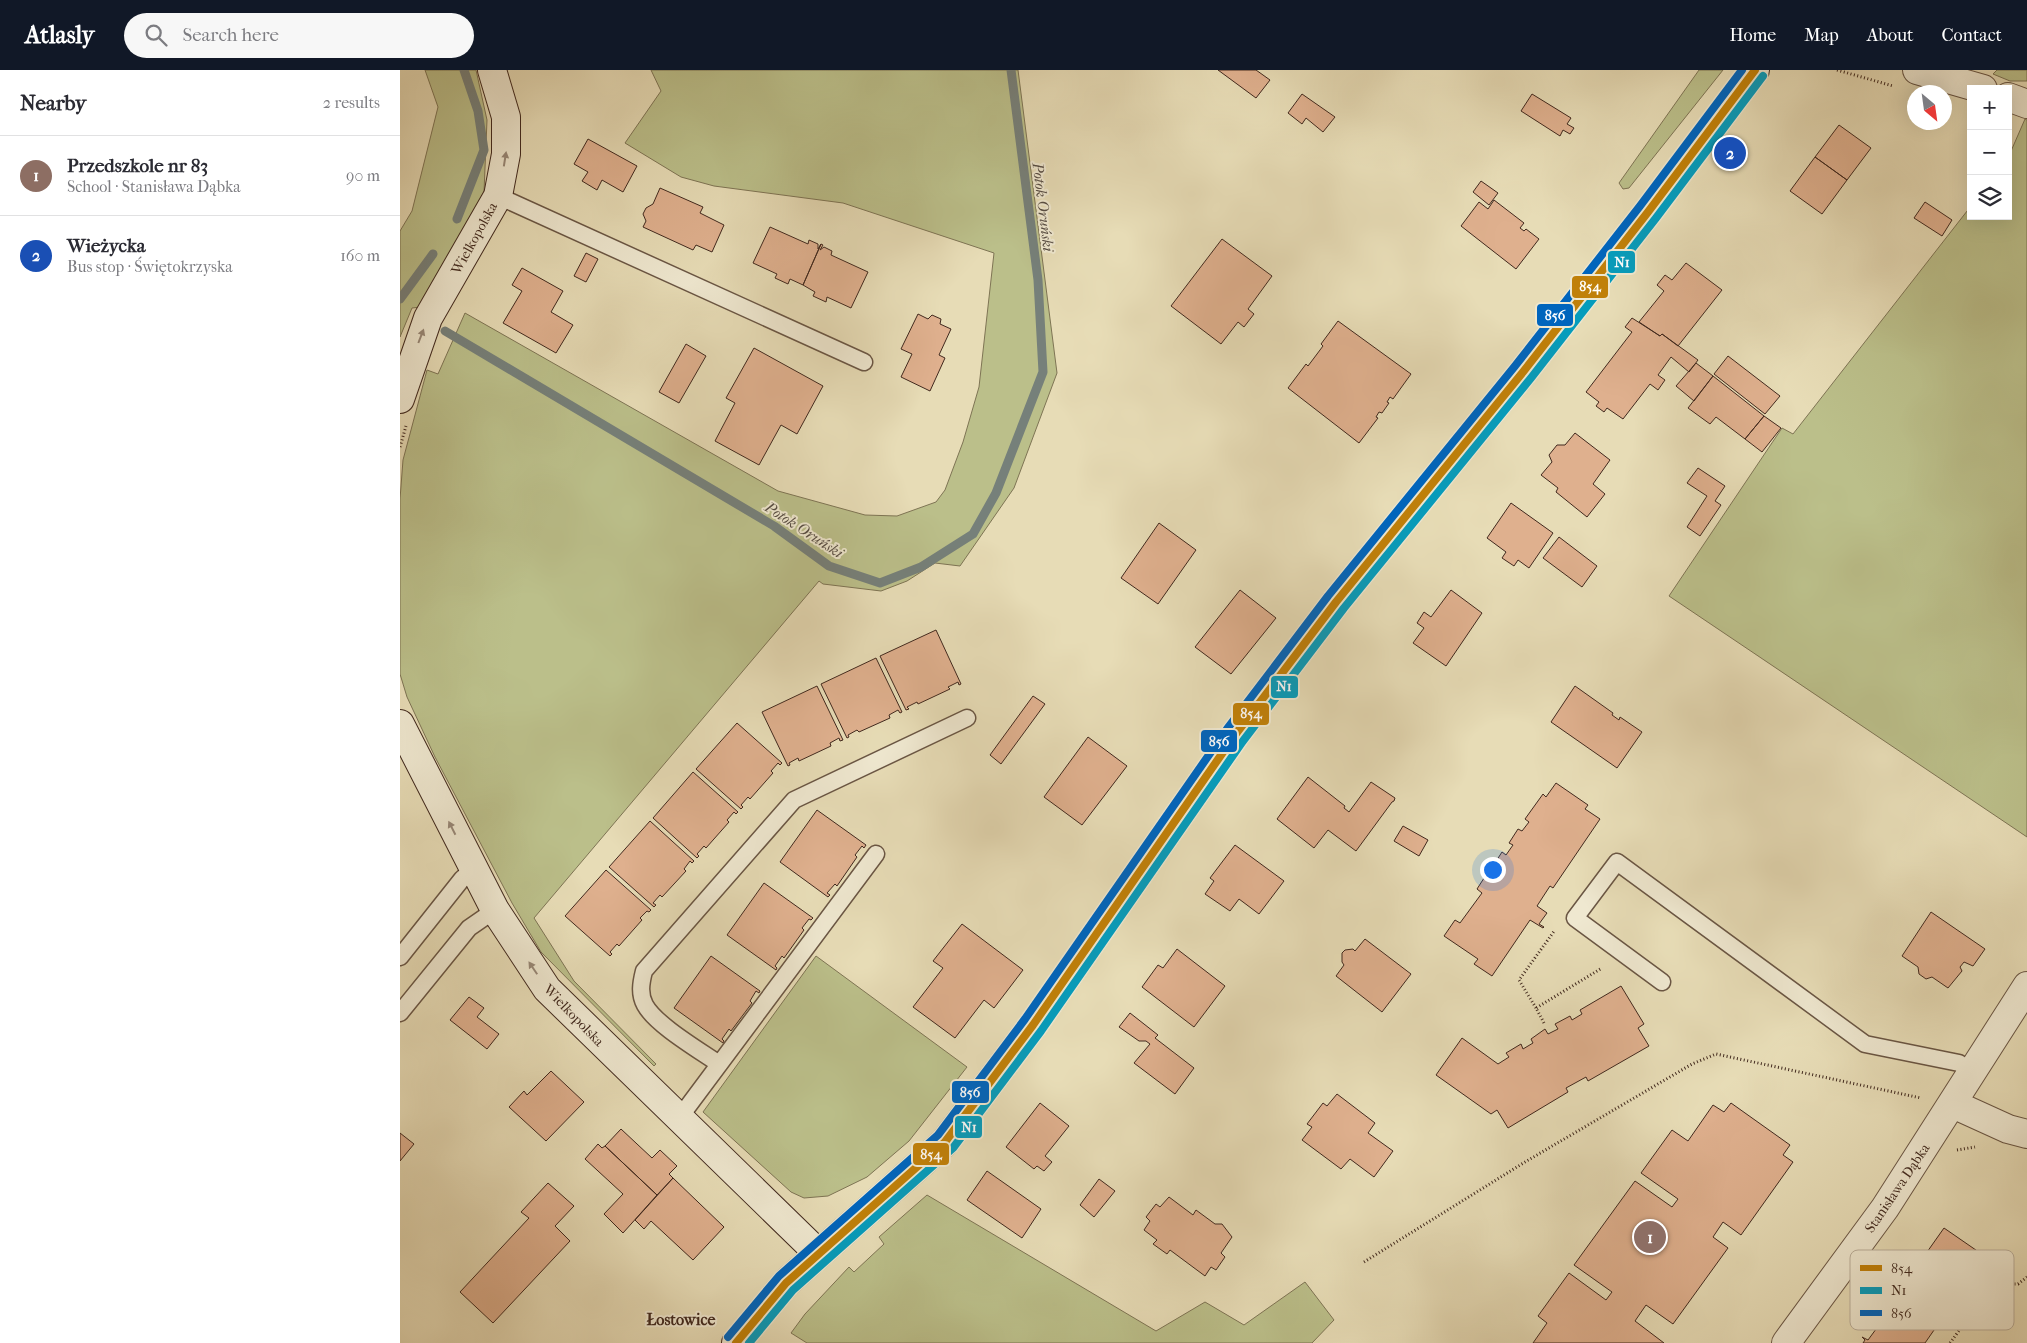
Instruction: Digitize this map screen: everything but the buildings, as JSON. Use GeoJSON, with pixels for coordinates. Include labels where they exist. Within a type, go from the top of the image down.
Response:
{"type":"FeatureCollection","features":[{"type":"Feature","properties":{"kind":"street","name":"Wielkopolska"},"geometry":{"type":"LineString","coordinates":[[400,399],[428,318],[498,196],[506,154],[506,117],[492,70]]}},
{"type":"Feature","properties":{"kind":"street"},"geometry":{"type":"LineString","coordinates":[[736,1343],[786,1283],[945,1142],[1033,1024],[1235,735],[1336,602],[1523,372],[1648,212],[1755,70]]}},
{"type":"Feature","properties":{"kind":"street"},"geometry":{"type":"LineString","coordinates":[[1907,79],[1978,81]]}},
{"type":"Feature","properties":{"kind":"street"},"geometry":{"type":"LineString","coordinates":[[2012,98],[2027,104]]}},
{"type":"Feature","properties":{"kind":"street","name":"Wielkopolska"},"geometry":{"type":"LineString","coordinates":[[400,724],[495,910],[547,989],[818,1253]]}},
{"type":"Feature","properties":{"kind":"street","name":"Stanisława Dąbka"},"geometry":{"type":"LineString","coordinates":[[1854,1250],[1927,1145],[2027,986]]}},
{"type":"Feature","properties":{"kind":"street"},"geometry":{"type":"LineString","coordinates":[[1953,1104],[2008,1129],[2027,1134]]}},
{"type":"Feature","properties":{"kind":"street","name":"Stanisława Dąbka"},"geometry":{"type":"LineString","coordinates":[[1786,1343],[1850,1256]]}},
{"type":"Feature","properties":{"kind":"lane"},"geometry":{"type":"LineString","coordinates":[[498,196],[864,362]]}},
{"type":"Feature","properties":{"kind":"lane"},"geometry":{"type":"LineString","coordinates":[[719,1064],[655,1018],[644,1005],[640,988],[644,971],[794,800],[968,718]]}},
{"type":"Feature","properties":{"kind":"lane"},"geometry":{"type":"LineString","coordinates":[[680,1117],[876,854]]}},
{"type":"Feature","properties":{"kind":"lane"},"geometry":{"type":"LineString","coordinates":[[1662,982],[1575,918],[1617,862],[1865,1044],[1959,1063],[1972,1072]]}},
{"type":"Feature","properties":{"kind":"lane"},"geometry":{"type":"LineString","coordinates":[[400,957],[473,869]]}},
{"type":"Feature","properties":{"kind":"lane"},"geometry":{"type":"LineString","coordinates":[[400,1013],[469,928],[495,910]]}},
{"type":"Feature","properties":{"kind":"path"},"geometry":{"type":"LineString","coordinates":[[1837,70],[1907,79]]}},
{"type":"Feature","properties":{"kind":"path"},"geometry":{"type":"LineString","coordinates":[[1544,1022],[1519,980],[1557,927],[1575,918]]}},
{"type":"Feature","properties":{"kind":"path"},"geometry":{"type":"LineString","coordinates":[[1536,1008],[1624,954]]}},
{"type":"Feature","properties":{"kind":"path"},"geometry":{"type":"LineString","coordinates":[[1364,1262],[1692,1064],[1716,1054],[1953,1104]]}},
{"type":"Feature","properties":{"kind":"path"},"geometry":{"type":"LineString","coordinates":[[1927,1145],[1942,1152],[1977,1147]]}},
{"type":"Feature","properties":{"kind":"path"},"geometry":{"type":"LineString","coordinates":[[2014,1284],[2018,1284],[2027,1277]]}},
{"type":"Feature","properties":{"kind":"path"},"geometry":{"type":"LineString","coordinates":[[1950,1343],[1959,1330]]}},
{"type":"Feature","properties":{"kind":"green space"},"geometry":{"type":"Polygon","coordinates":[[[425,70],[476,70],[487,120],[484,192],[468,228],[421,307],[412,308],[400,337],[400,231],[412,211],[438,107],[425,70]]]}},
{"type":"Feature","properties":{"kind":"green space"},"geometry":{"type":"Polygon","coordinates":[[[651,70],[1018,70],[1057,373],[1014,488],[960,566],[935,563],[907,581],[881,591],[823,584],[819,581],[534,918],[574,981],[656,1064],[654,1066],[541,952],[512,903],[435,757],[407,697],[400,674],[400,499],[403,460],[427,370],[438,374],[465,313],[778,491],[865,515],[897,516],[936,502],[945,490],[963,442],[979,387],[994,253],[843,203],[714,186],[681,177],[625,143],[661,91],[651,70]]]}},
{"type":"Feature","properties":{"kind":"green space"},"geometry":{"type":"Polygon","coordinates":[[[1699,70],[1723,70],[1629,188],[1623,189],[1619,183],[1699,70]]]}},
{"type":"Feature","properties":{"kind":"green space"},"geometry":{"type":"Polygon","coordinates":[[[1997,70],[2027,70],[2027,81],[2010,81],[1993,74],[1997,70]]]}},
{"type":"Feature","properties":{"kind":"green space"},"geometry":{"type":"Polygon","coordinates":[[[2025,119],[2027,120],[2027,837],[1669,596],[1782,428],[1793,434],[1967,211],[1967,220],[2012,220],[2012,149],[2025,119]]]}},
{"type":"Feature","properties":{"kind":"green space"},"geometry":{"type":"Polygon","coordinates":[[[816,956],[967,1067],[909,1141],[867,1177],[828,1196],[804,1198],[791,1192],[703,1112],[816,956]]]}},
{"type":"Feature","properties":{"kind":"green space"},"geometry":{"type":"Polygon","coordinates":[[[927,1195],[1156,1331],[1205,1302],[1244,1325],[1305,1282],[1334,1320],[1312,1343],[807,1343],[791,1333],[805,1314],[849,1267],[854,1272],[884,1244],[879,1237],[927,1195]]]}},
{"type":"Feature","properties":{"kind":"waterway"},"geometry":{"type":"LineString","coordinates":[[457,219],[484,150],[478,111],[464,70]]}},
{"type":"Feature","properties":{"kind":"waterway","name":"Potok Oruński"},"geometry":{"type":"LineString","coordinates":[[445,331],[774,526],[829,566],[880,583],[921,567],[973,534],[996,493],[1043,372],[1038,280],[1011,70]]}},
{"type":"Feature","properties":{"kind":"waterway"},"geometry":{"type":"LineString","coordinates":[[400,299],[433,254]]}},
{"type":"Feature","properties":{"kind":"transit line","name":"856"},"geometry":{"type":"LineString","coordinates":[[728,1337],[779,1276],[938,1135],[1025,1019],[1227,729],[1328,596],[1515,366],[1640,206],[1742,70]]}},
{"type":"Feature","properties":{"kind":"transit line","name":"854"},"geometry":{"type":"LineString","coordinates":[[736,1343],[786,1283],[945,1142],[1033,1025],[1235,735],[1336,602],[1523,372],[1648,212],[1755,70]]}},
{"type":"Feature","properties":{"kind":"transit line","name":"N1"},"geometry":{"type":"LineString","coordinates":[[749,1343],[793,1290],[953,1148],[1041,1031],[1243,741],[1344,608],[1531,378],[1656,218],[1763,76]]}},
{"type":"Feature","properties":{"kind":"place","name":"Wieżycka"},"geometry":{"type":"Point","coordinates":[1730,153]}},
{"type":"Feature","properties":{"kind":"place","name":"Przedszkole nr 83"},"geometry":{"type":"Point","coordinates":[1650,1237]}},
{"type":"Feature","properties":{"kind":"district","name":"Łostowice"},"geometry":{"type":"Point","coordinates":[681,1319]}}]}
